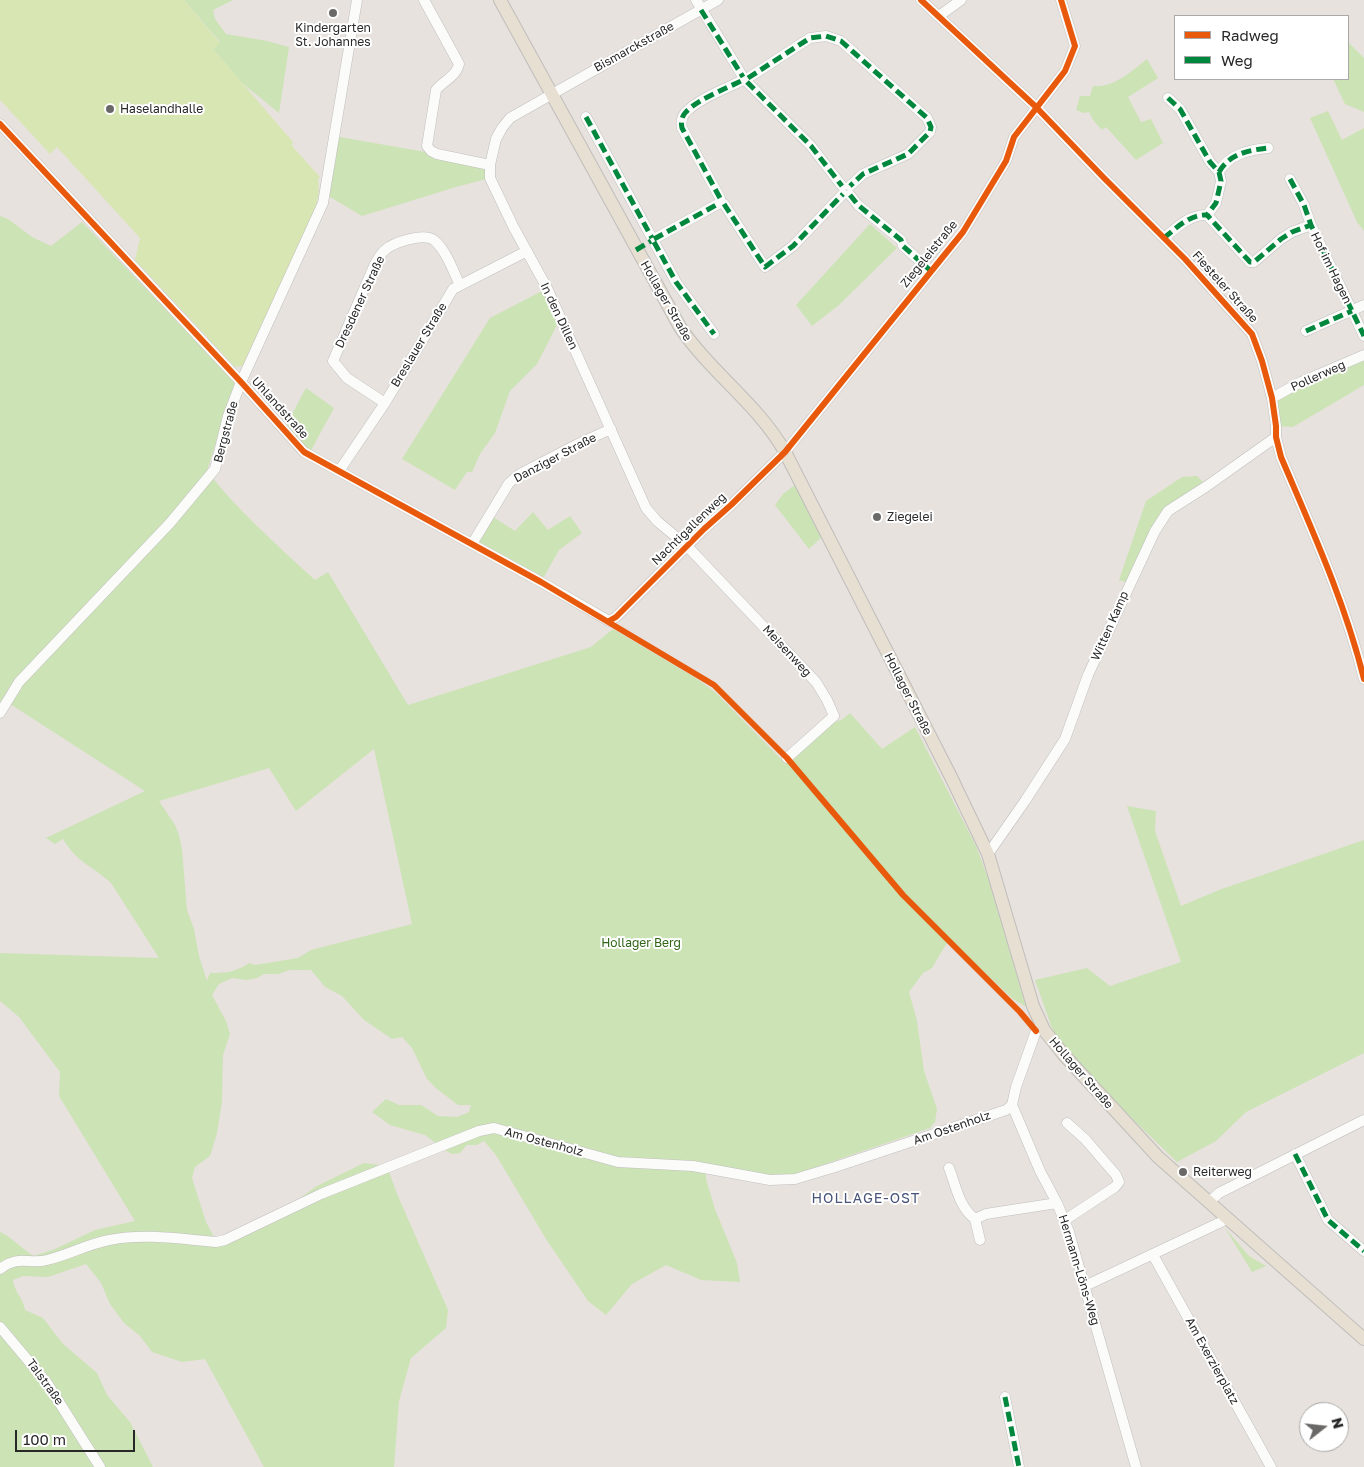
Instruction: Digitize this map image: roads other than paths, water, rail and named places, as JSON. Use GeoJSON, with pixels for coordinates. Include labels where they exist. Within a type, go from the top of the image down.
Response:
{"type":"FeatureCollection","features":[{"type":"Feature","properties":{"kind":"main road","name":"Hollager Straße"},"geometry":{"type":"LineString","coordinates":[[500,0],[680,328],[716,373],[760,415],[776,436],[785,452],[951,777],[988,854],[1034,1006],[1042,1026],[1069,1061],[1158,1157],[1364,1339]]}},
{"type":"Feature","properties":{"kind":"street","name":"Bergstraße"},"geometry":{"type":"LineString","coordinates":[[0,713],[19,682],[170,524],[216,469],[228,416],[241,382],[323,203],[357,0]]}},
{"type":"Feature","properties":{"kind":"street"},"geometry":{"type":"LineString","coordinates":[[424,0],[459,64],[457,71],[450,79],[441,84],[436,90],[427,146],[437,154],[490,165]]}},
{"type":"Feature","properties":{"kind":"street"},"geometry":{"type":"LineString","coordinates":[[696,0],[745,80],[811,146],[858,205],[901,240],[903,246],[932,271]]}},
{"type":"Feature","properties":{"kind":"street","name":"Bismarckstraße"},"geometry":{"type":"LineString","coordinates":[[550,94],[718,0]]}},
{"type":"Feature","properties":{"kind":"street","name":"Fiesteler Straße"},"geometry":{"type":"LineString","coordinates":[[921,0],[1036,107],[1185,259],[1252,334],[1272,398],[1276,436],[1281,457],[1338,594],[1355,642],[1364,679]]}},
{"type":"Feature","properties":{"kind":"street"},"geometry":{"type":"LineString","coordinates":[[938,16],[961,0]]}},
{"type":"Feature","properties":{"kind":"street","name":"Ziegeleistraße"},"geometry":{"type":"LineString","coordinates":[[785,452],[963,232],[1006,161],[1014,137],[1065,71],[1075,46],[1061,0]]}},
{"type":"Feature","properties":{"kind":"street"},"geometry":{"type":"LineString","coordinates":[[826,36],[841,41],[927,118],[931,127],[930,132],[908,154],[868,171],[856,179],[794,246],[765,267],[721,202],[680,122],[683,114],[698,103],[745,80],[810,38],[826,36]]}},
{"type":"Feature","properties":{"kind":"street","name":"In den Dillen"},"geometry":{"type":"LineString","coordinates":[[550,94],[510,118],[502,128],[496,139],[490,165],[490,178],[550,295],[646,508],[657,521],[687,546]]}},
{"type":"Feature","properties":{"kind":"street"},"geometry":{"type":"LineString","coordinates":[[1168,98],[1180,109],[1210,162],[1219,172]]}},
{"type":"Feature","properties":{"kind":"street"},"geometry":{"type":"LineString","coordinates":[[586,117],[676,282],[714,334]]}},
{"type":"Feature","properties":{"kind":"street","name":"Uhlandstraße"},"geometry":{"type":"LineString","coordinates":[[0,124],[304,452],[541,582],[609,622]]}},
{"type":"Feature","properties":{"kind":"street"},"geometry":{"type":"LineString","coordinates":[[1164,238],[1189,219],[1202,214],[1207,215],[1216,203],[1220,181],[1219,172],[1224,163],[1245,151],[1268,148]]}},
{"type":"Feature","properties":{"kind":"street","name":"Hof im Hagen"},"geometry":{"type":"LineString","coordinates":[[1290,179],[1304,205],[1311,225],[1364,336]]}},
{"type":"Feature","properties":{"kind":"street"},"geometry":{"type":"LineString","coordinates":[[636,250],[721,202]]}},
{"type":"Feature","properties":{"kind":"street","name":"Hof im Hagen"},"geometry":{"type":"LineString","coordinates":[[1207,215],[1250,262],[1257,260],[1292,232],[1311,225]]}},
{"type":"Feature","properties":{"kind":"street","name":"Dresdener Straße"},"geometry":{"type":"LineString","coordinates":[[384,402],[347,378],[333,361],[374,266],[382,252],[394,243],[425,237],[433,239],[440,247],[460,285]]}},
{"type":"Feature","properties":{"kind":"street","name":"Breslauer Straße"},"geometry":{"type":"LineString","coordinates":[[340,471],[453,289],[527,251]]}},
{"type":"Feature","properties":{"kind":"street","name":"Hof im Hagen"},"geometry":{"type":"LineString","coordinates":[[1306,331],[1364,305]]}},
{"type":"Feature","properties":{"kind":"street","name":"Pollerweg"},"geometry":{"type":"LineString","coordinates":[[1272,398],[1300,382],[1364,355]]}},
{"type":"Feature","properties":{"kind":"street","name":"Danziger Straße"},"geometry":{"type":"LineString","coordinates":[[472,544],[509,483],[520,474],[611,429]]}},
{"type":"Feature","properties":{"kind":"street","name":"Witten Kamp"},"geometry":{"type":"LineString","coordinates":[[988,854],[1065,739],[1092,667],[1150,540],[1168,511],[1207,486],[1276,436]]}},
{"type":"Feature","properties":{"kind":"street","name":"Nachtigallenweg"},"geometry":{"type":"LineString","coordinates":[[609,622],[785,452]]}},
{"type":"Feature","properties":{"kind":"street","name":"Meisenweg"},"geometry":{"type":"LineString","coordinates":[[687,546],[816,682],[832,709],[834,716],[787,758]]}},
{"type":"Feature","properties":{"kind":"street"},"geometry":{"type":"LineString","coordinates":[[1012,1105],[1036,1031],[1042,1026]]}},
{"type":"Feature","properties":{"kind":"street","name":"Hermann-Löns-Weg"},"geometry":{"type":"LineString","coordinates":[[1012,1105],[1040,1171],[1065,1220],[1136,1467]]}},
{"type":"Feature","properties":{"kind":"street","name":"Am Ostenholz"},"geometry":{"type":"LineString","coordinates":[[0,1269],[8,1263],[25,1260],[45,1261],[108,1240],[141,1236],[216,1242],[225,1240],[321,1194],[479,1132],[494,1128],[618,1162],[693,1166],[770,1180],[795,1179],[847,1164],[1006,1110],[1012,1105]]}},
{"type":"Feature","properties":{"kind":"street"},"geometry":{"type":"LineString","coordinates":[[1209,1202],[1219,1193],[1364,1120]]}},
{"type":"Feature","properties":{"kind":"street"},"geometry":{"type":"LineString","coordinates":[[1065,1220],[1115,1187],[1119,1182],[1116,1175],[1085,1139],[1067,1123]]}},
{"type":"Feature","properties":{"kind":"street"},"geometry":{"type":"LineString","coordinates":[[1295,1154],[1328,1220],[1364,1251]]}},
{"type":"Feature","properties":{"kind":"street"},"geometry":{"type":"LineString","coordinates":[[949,1168],[962,1206],[975,1219],[980,1240]]}},
{"type":"Feature","properties":{"kind":"street"},"geometry":{"type":"LineString","coordinates":[[975,1219],[986,1214],[1057,1202]]}},
{"type":"Feature","properties":{"kind":"street"},"geometry":{"type":"LineString","coordinates":[[1085,1286],[1222,1222],[1226,1218]]}},
{"type":"Feature","properties":{"kind":"street","name":"Am Exerzierplatz"},"geometry":{"type":"LineString","coordinates":[[1152,1255],[1271,1467]]}},
{"type":"Feature","properties":{"kind":"street","name":"Talstraße"},"geometry":{"type":"LineString","coordinates":[[0,1327],[47,1383],[100,1467]]}},
{"type":"Feature","properties":{"kind":"street"},"geometry":{"type":"LineString","coordinates":[[1004,1397],[1019,1467]]}},
{"type":"Feature","properties":{"kind":"place","name":"Kindergarten St. Johannes"},"geometry":{"type":"Point","coordinates":[333,13]}},
{"type":"Feature","properties":{"kind":"place","name":"Haselandhalle"},"geometry":{"type":"Point","coordinates":[110,109]}},
{"type":"Feature","properties":{"kind":"place","name":"Ziegelei"},"geometry":{"type":"Point","coordinates":[877,517]}},
{"type":"Feature","properties":{"kind":"place","name":"Reiterweg"},"geometry":{"type":"Point","coordinates":[1183,1172]}},
{"type":"Feature","properties":{"kind":"district","name":"HOLLAGE-OST"},"geometry":{"type":"Point","coordinates":[866,1199]}},
{"type":"Feature","properties":{"kind":"park label","name":"Hollager Berg"},"geometry":{"type":"Point","coordinates":[641,943]}}]}
